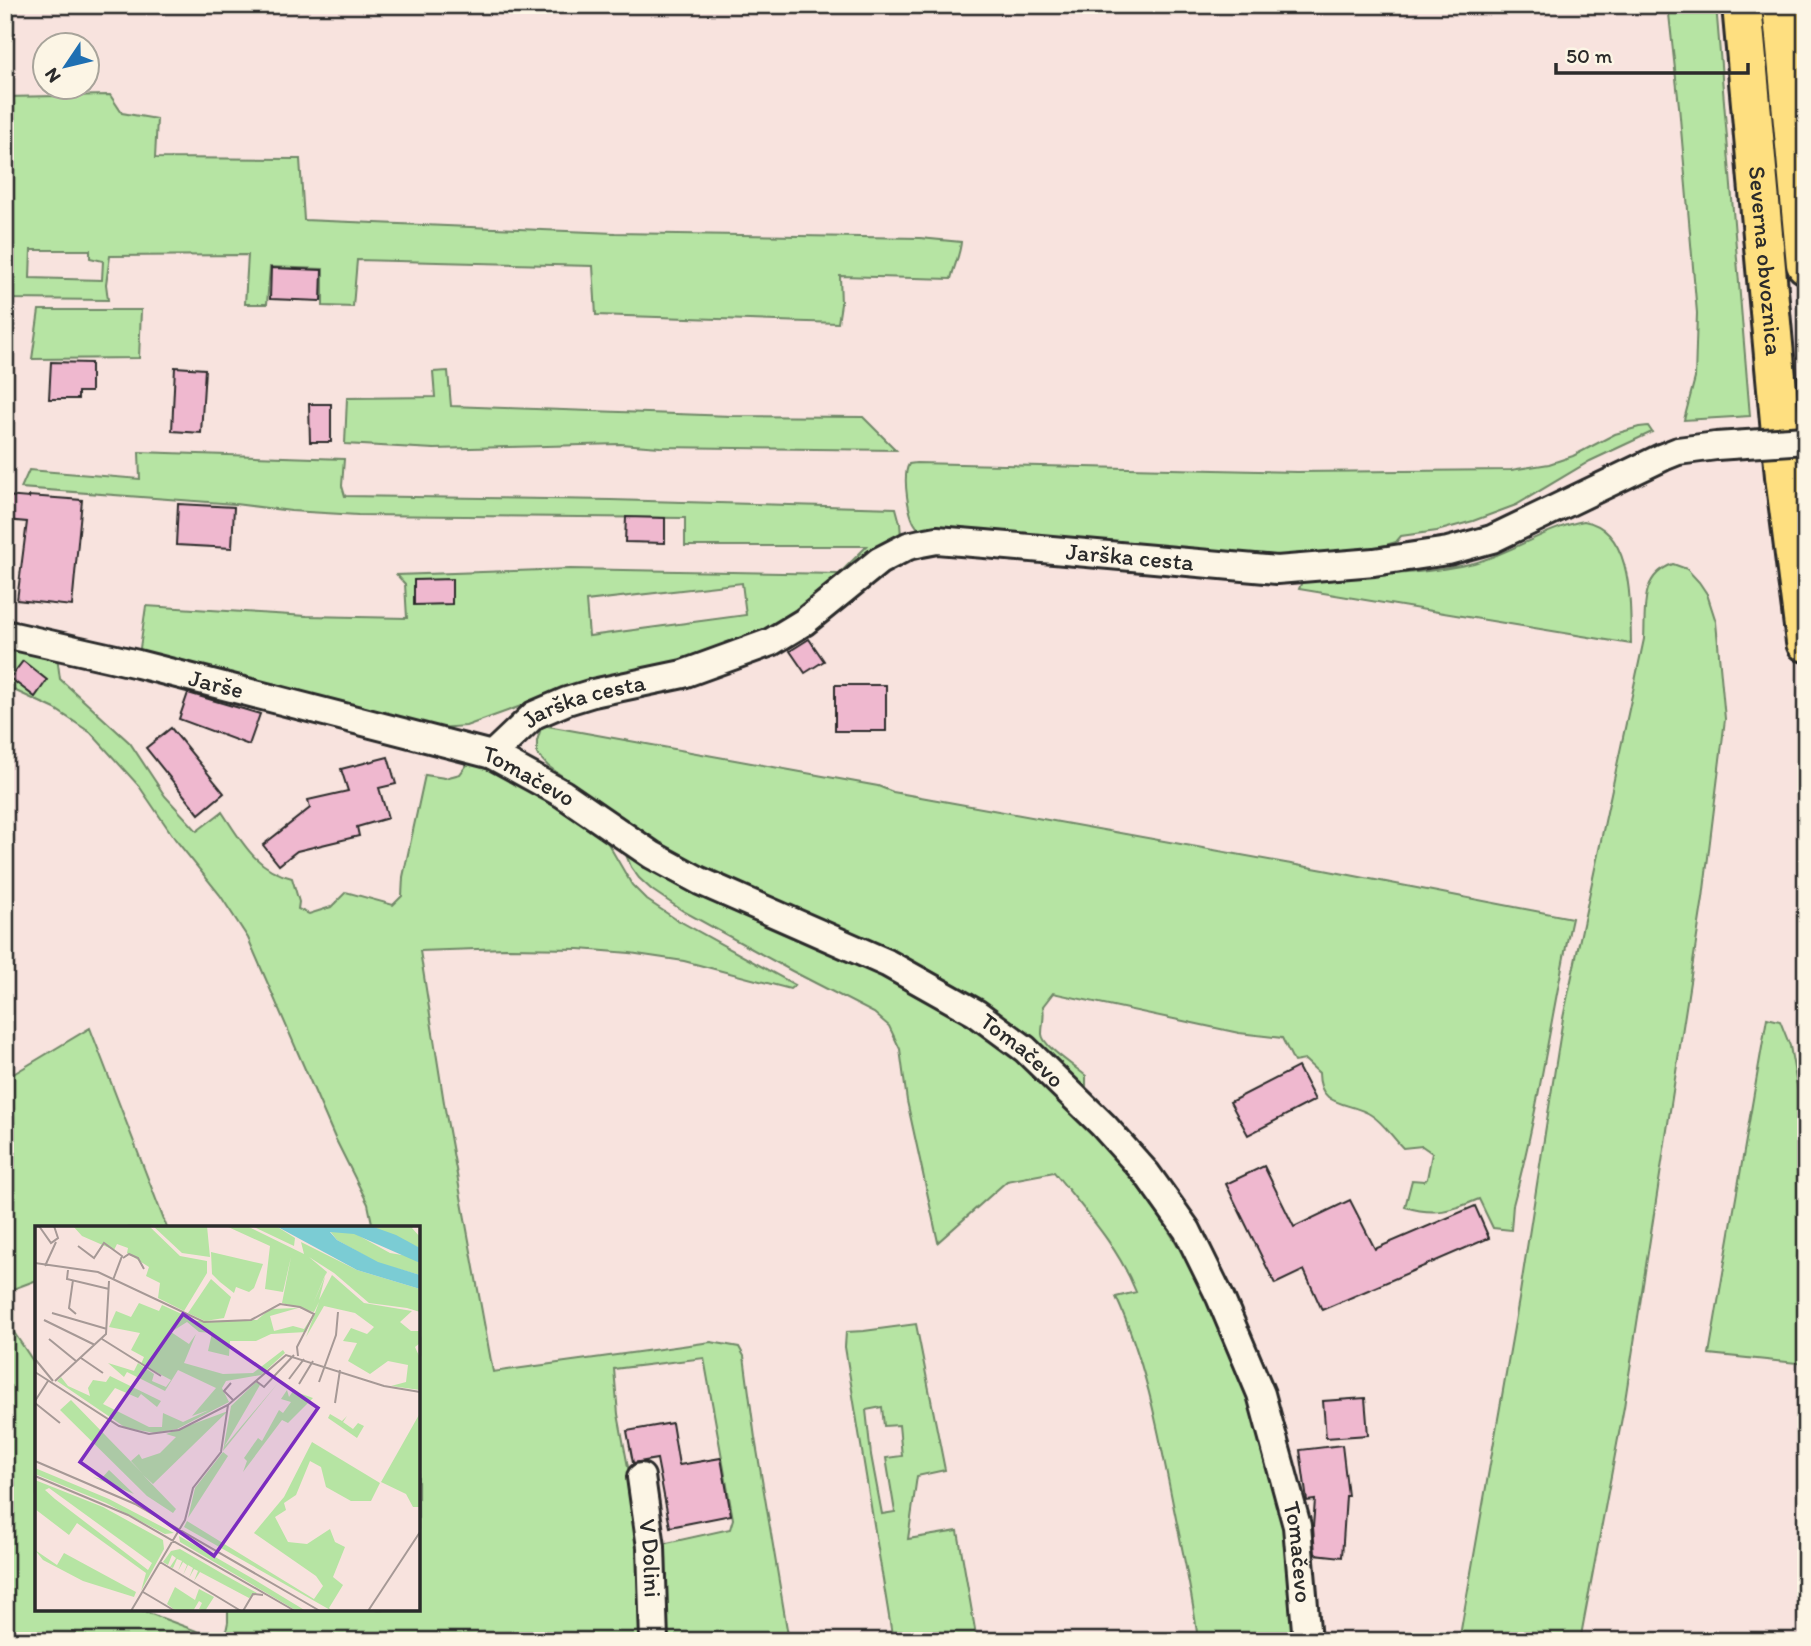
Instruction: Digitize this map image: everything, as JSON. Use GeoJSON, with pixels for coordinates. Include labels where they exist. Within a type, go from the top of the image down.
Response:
{"type":"FeatureCollection","features":[{"type":"Feature","properties":{"kind":"highway","name":"Severna obvoznica"},"geometry":{"type":"LineString","coordinates":[[1742,5],[1785,475],[1806,642]]}},
{"type":"Feature","properties":{"kind":"highway","name":"Severna obvoznica"},"geometry":{"type":"LineString","coordinates":[[1782,5],[1806,264]]}},
{"type":"Feature","properties":{"kind":"street","name":"Jarška cesta"},"geometry":{"type":"LineString","coordinates":[[492,755],[534,715],[567,701],[683,674],[771,642],[804,622],[879,561],[908,546],[937,540],[1277,570],[1374,562],[1448,551],[1483,542],[1544,516],[1663,457],[1689,449],[1806,440]]}},
{"type":"Feature","properties":{"kind":"street","name":"Jarše"},"geometry":{"type":"LineString","coordinates":[[5,634],[138,664],[426,738]]}},
{"type":"Feature","properties":{"kind":"street","name":"Tomačevo"},"geometry":{"type":"LineString","coordinates":[[426,738],[492,755],[563,794],[652,855],[700,881],[887,963],[976,1013],[1025,1049],[1112,1135],[1147,1174],[1188,1230],[1261,1394],[1297,1525],[1307,1641]]}},
{"type":"Feature","properties":{"kind":"street","name":"V Dolini"},"geometry":{"type":"LineString","coordinates":[[641,1477],[652,1547],[654,1641]]}},
{"type":"Feature","properties":{"kind":"green space"},"geometry":{"type":"Polygon","coordinates":[[[1668,5],[1716,5],[1750,416],[1684,420],[1695,378],[1697,313],[1668,5]]]}},
{"type":"Feature","properties":{"kind":"green space"},"geometry":{"type":"Polygon","coordinates":[[[102,95],[110,95],[122,113],[157,119],[155,158],[300,159],[304,220],[615,233],[920,238],[961,242],[951,279],[840,276],[841,304],[838,323],[596,315],[593,266],[357,260],[353,307],[323,306],[323,269],[270,267],[267,304],[245,304],[248,255],[110,256],[106,284],[108,300],[9,299],[5,238],[5,97],[32,96],[32,102],[102,102],[102,95]],[[31,250],[30,278],[102,280],[103,261],[90,258],[90,250],[31,250]]]}},
{"type":"Feature","properties":{"kind":"green space"},"geometry":{"type":"Polygon","coordinates":[[[39,310],[141,310],[139,358],[32,359],[39,310]]]}},
{"type":"Feature","properties":{"kind":"green space"},"geometry":{"type":"Polygon","coordinates":[[[448,371],[451,406],[732,416],[863,417],[896,450],[660,447],[620,444],[434,449],[345,444],[347,398],[435,397],[433,372],[448,371]]]}},
{"type":"Feature","properties":{"kind":"green space"},"geometry":{"type":"Polygon","coordinates":[[[1648,426],[1652,432],[1590,461],[1516,505],[1473,521],[1437,531],[1401,536],[1396,542],[1365,551],[1281,559],[918,528],[911,516],[906,487],[909,464],[916,463],[1297,472],[1511,470],[1549,464],[1573,456],[1615,434],[1648,426]]]}},
{"type":"Feature","properties":{"kind":"green space"},"geometry":{"type":"Polygon","coordinates":[[[139,452],[344,459],[342,486],[345,496],[896,508],[901,536],[819,598],[742,645],[546,697],[466,726],[439,728],[384,720],[303,697],[281,685],[270,683],[259,687],[146,659],[140,648],[146,606],[307,616],[407,618],[405,584],[397,575],[570,569],[839,574],[867,546],[685,546],[685,518],[358,515],[21,488],[29,470],[140,479],[139,452]],[[742,583],[586,601],[589,636],[746,615],[742,583]]]}},
{"type":"Feature","properties":{"kind":"green space"},"geometry":{"type":"Polygon","coordinates":[[[1584,521],[1600,527],[1612,539],[1621,554],[1629,590],[1631,644],[1299,589],[1303,579],[1410,573],[1474,563],[1556,529],[1584,521]]]}},
{"type":"Feature","properties":{"kind":"green space"},"geometry":{"type":"Polygon","coordinates":[[[1673,564],[1687,569],[1707,594],[1716,622],[1725,719],[1703,898],[1624,1407],[1580,1641],[1459,1641],[1519,1299],[1563,1018],[1644,639],[1646,595],[1654,577],[1673,564]]]}},
{"type":"Feature","properties":{"kind":"green space"},"geometry":{"type":"Polygon","coordinates":[[[5,642],[57,656],[60,679],[130,743],[165,796],[197,831],[222,812],[243,844],[259,861],[279,874],[292,878],[299,902],[298,909],[309,914],[331,907],[346,892],[393,905],[402,896],[403,877],[425,775],[445,778],[460,774],[469,762],[507,775],[582,817],[606,840],[632,885],[647,900],[674,918],[795,985],[790,989],[684,961],[630,953],[506,948],[420,951],[445,1109],[493,1372],[711,1342],[739,1347],[744,1356],[789,1641],[660,1641],[662,1544],[730,1529],[733,1519],[704,1358],[614,1369],[618,1414],[644,1552],[646,1641],[224,1641],[228,1611],[420,1611],[420,1226],[373,1226],[368,1204],[335,1138],[248,938],[220,895],[175,839],[139,786],[91,733],[55,709],[5,686],[5,642]]]}},
{"type":"Feature","properties":{"kind":"green space"},"geometry":{"type":"Polygon","coordinates":[[[542,725],[1572,918],[1530,1134],[1513,1205],[1511,1230],[1493,1228],[1479,1199],[1460,1207],[1434,1212],[1405,1207],[1412,1180],[1427,1179],[1432,1153],[1422,1146],[1403,1148],[1371,1115],[1330,1098],[1320,1085],[1319,1073],[1305,1060],[1294,1062],[1282,1038],[1239,1033],[1053,993],[1043,1006],[1043,1039],[1086,1076],[1086,1096],[914,966],[803,911],[756,894],[664,849],[548,766],[537,754],[537,741],[542,725]]]}},
{"type":"Feature","properties":{"kind":"green space"},"geometry":{"type":"Polygon","coordinates":[[[624,850],[851,957],[939,1006],[981,1033],[1047,1086],[1108,1150],[1136,1184],[1184,1256],[1210,1306],[1238,1373],[1273,1480],[1280,1513],[1288,1572],[1292,1641],[1198,1641],[1187,1572],[1150,1399],[1136,1347],[1116,1297],[1136,1292],[1110,1244],[1054,1172],[1007,1181],[938,1242],[907,1101],[900,1049],[889,1026],[874,1013],[683,911],[639,878],[624,850]]]}},
{"type":"Feature","properties":{"kind":"green space"},"geometry":{"type":"Polygon","coordinates":[[[1767,1018],[1780,1021],[1790,1046],[1806,1135],[1806,1364],[1709,1354],[1767,1018]]]}},
{"type":"Feature","properties":{"kind":"green space"},"geometry":{"type":"Polygon","coordinates":[[[90,1028],[166,1226],[35,1226],[35,1281],[5,1292],[5,1079],[90,1028]]]}},
{"type":"Feature","properties":{"kind":"green space"},"geometry":{"type":"Polygon","coordinates":[[[5,1319],[35,1364],[35,1611],[143,1611],[223,1641],[5,1641],[5,1319]]]}},
{"type":"Feature","properties":{"kind":"green space"},"geometry":{"type":"Polygon","coordinates":[[[916,1324],[945,1470],[917,1476],[908,1539],[958,1531],[977,1641],[893,1641],[845,1347],[846,1332],[916,1324]],[[882,1407],[866,1410],[882,1514],[895,1512],[886,1458],[902,1456],[899,1425],[884,1426],[882,1407]]]}},
{"type":"Feature","properties":{"kind":"building"},"geometry":{"type":"Polygon","coordinates":[[[271,268],[322,270],[321,301],[270,299],[271,268]]]}},
{"type":"Feature","properties":{"kind":"building"},"geometry":{"type":"Polygon","coordinates":[[[51,362],[91,363],[91,392],[78,392],[78,399],[49,399],[51,362]]]}},
{"type":"Feature","properties":{"kind":"building"},"geometry":{"type":"Polygon","coordinates":[[[175,367],[205,369],[201,433],[172,431],[175,367]]]}},
{"type":"Feature","properties":{"kind":"building"},"geometry":{"type":"Polygon","coordinates":[[[309,404],[331,404],[331,442],[310,442],[309,404]]]}},
{"type":"Feature","properties":{"kind":"building"},"geometry":{"type":"Polygon","coordinates":[[[5,496],[82,500],[72,606],[17,600],[27,522],[5,520],[5,496]]]}},
{"type":"Feature","properties":{"kind":"building"},"geometry":{"type":"Polygon","coordinates":[[[178,504],[234,507],[232,548],[176,545],[178,504]]]}},
{"type":"Feature","properties":{"kind":"building"},"geometry":{"type":"Polygon","coordinates":[[[626,517],[665,518],[665,543],[625,542],[626,517]]]}},
{"type":"Feature","properties":{"kind":"building"},"geometry":{"type":"Polygon","coordinates":[[[452,579],[452,604],[414,605],[414,580],[452,579]]]}},
{"type":"Feature","properties":{"kind":"building"},"geometry":{"type":"Polygon","coordinates":[[[809,639],[824,661],[805,673],[790,651],[809,639]]]}},
{"type":"Feature","properties":{"kind":"building"},"geometry":{"type":"Polygon","coordinates":[[[23,661],[47,680],[35,697],[10,678],[23,661]]]}},
{"type":"Feature","properties":{"kind":"building"},"geometry":{"type":"Polygon","coordinates":[[[835,685],[886,685],[886,731],[835,731],[835,685]]]}},
{"type":"Feature","properties":{"kind":"building"},"geometry":{"type":"Polygon","coordinates":[[[188,693],[260,714],[249,745],[179,719],[188,693]]]}},
{"type":"Feature","properties":{"kind":"building"},"geometry":{"type":"Polygon","coordinates":[[[171,728],[224,793],[199,814],[146,748],[171,728]]]}},
{"type":"Feature","properties":{"kind":"building"},"geometry":{"type":"Polygon","coordinates":[[[388,757],[396,784],[379,788],[388,818],[357,827],[359,836],[297,851],[279,865],[263,845],[310,808],[308,800],[348,791],[341,769],[388,757]]]}},
{"type":"Feature","properties":{"kind":"building"},"geometry":{"type":"Polygon","coordinates":[[[1298,1067],[1315,1100],[1248,1135],[1230,1102],[1298,1067]]]}},
{"type":"Feature","properties":{"kind":"building"},"geometry":{"type":"Polygon","coordinates":[[[1264,1166],[1294,1227],[1350,1200],[1375,1249],[1475,1206],[1489,1238],[1322,1310],[1304,1270],[1275,1284],[1226,1184],[1264,1166]]]}},
{"type":"Feature","properties":{"kind":"building"},"geometry":{"type":"Polygon","coordinates":[[[1365,1398],[1368,1435],[1326,1438],[1323,1401],[1365,1398]]]}},
{"type":"Feature","properties":{"kind":"building"},"geometry":{"type":"Polygon","coordinates":[[[672,1423],[679,1465],[721,1458],[731,1515],[670,1527],[657,1459],[633,1463],[627,1431],[672,1423]]]}},
{"type":"Feature","properties":{"kind":"building"},"geometry":{"type":"Polygon","coordinates":[[[1342,1445],[1348,1496],[1342,1557],[1315,1554],[1315,1500],[1307,1501],[1300,1450],[1342,1445]]]}}]}
